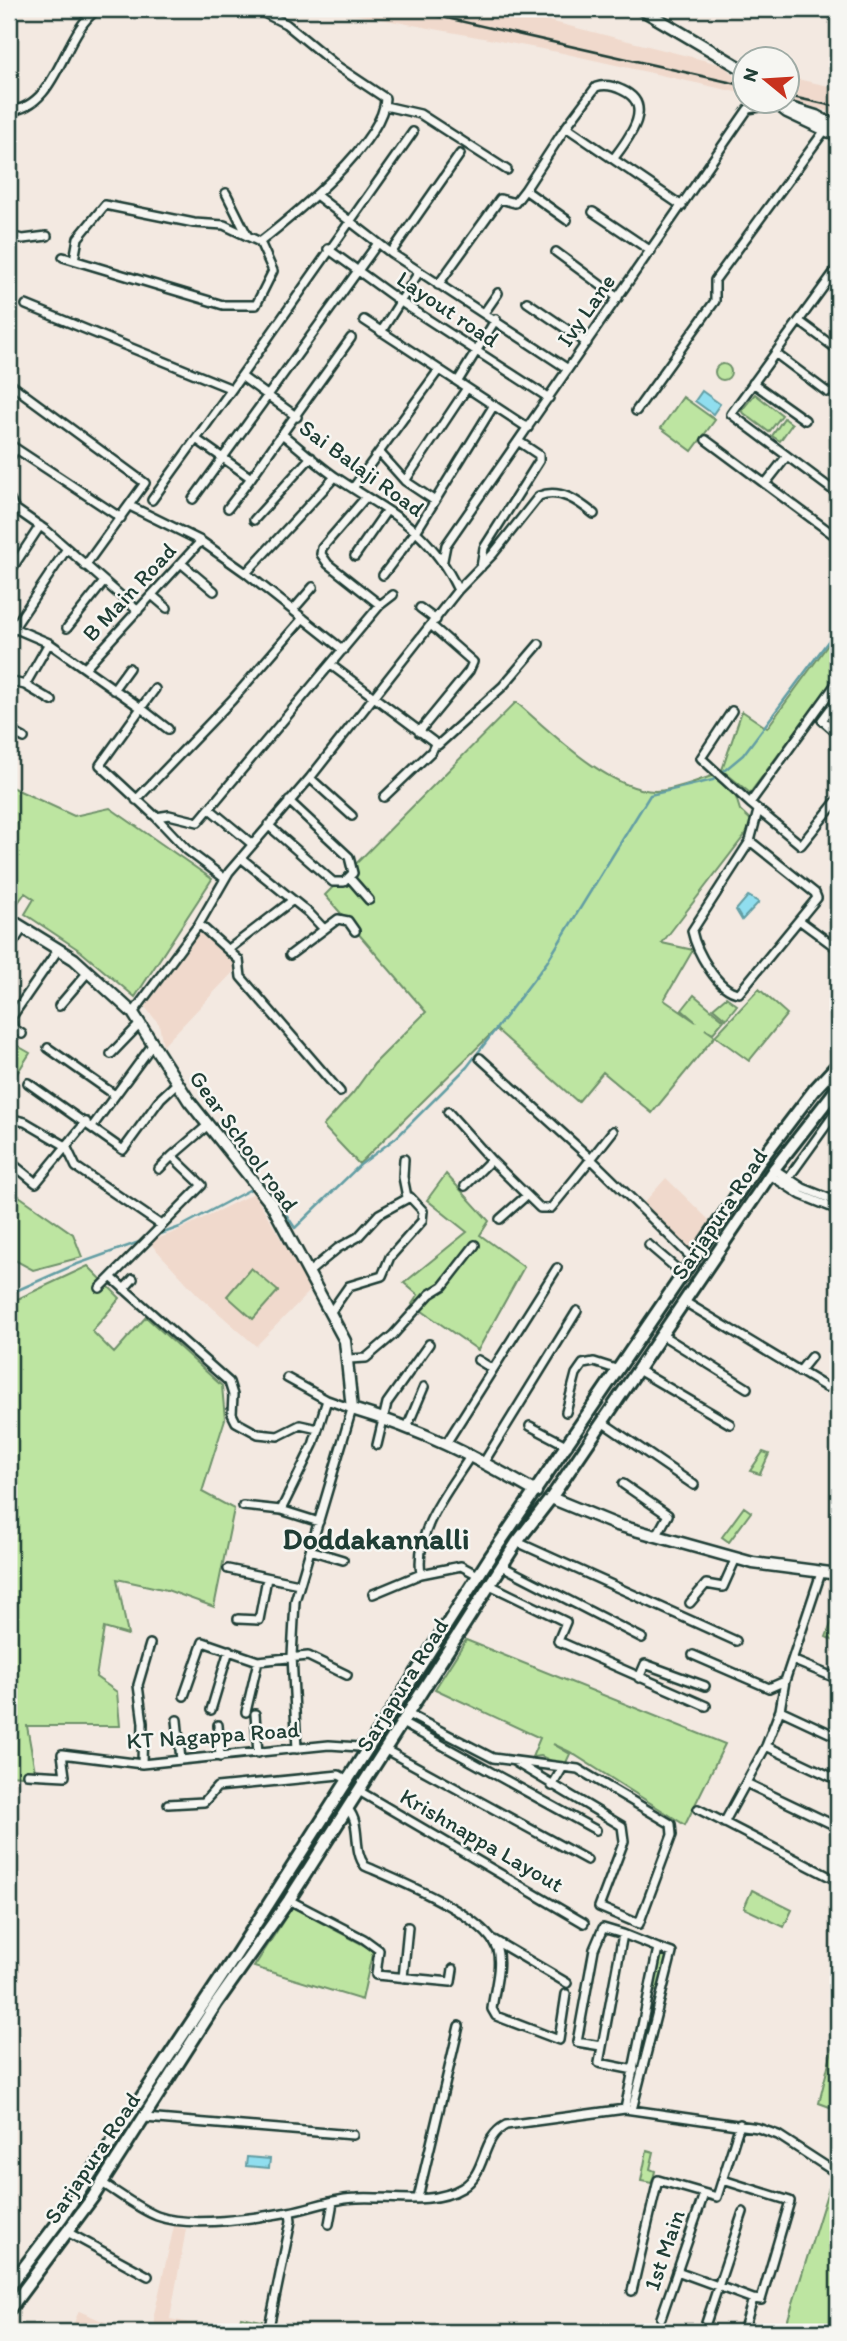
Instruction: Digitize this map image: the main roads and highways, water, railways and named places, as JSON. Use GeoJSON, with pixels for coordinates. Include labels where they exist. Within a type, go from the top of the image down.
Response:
{"type":"FeatureCollection","features":[{"type":"Feature","properties":{"kind":"main road"},"geometry":{"type":"LineString","coordinates":[[641,9],[732,63]]}},
{"type":"Feature","properties":{"kind":"main road"},"geometry":{"type":"LineString","coordinates":[[838,128],[817,116],[777,104],[787,112],[838,136]]}},
{"type":"Feature","properties":{"kind":"main road","name":"Gear School road"},"geometry":{"type":"LineString","coordinates":[[9,919],[88,972],[134,1013],[177,1083],[264,1195],[345,1341],[349,1359],[352,1409],[408,1426],[447,1442],[536,1492]]}},
{"type":"Feature","properties":{"kind":"main road","name":"Sarjapura Road"},"geometry":{"type":"LineString","coordinates":[[9,2310],[69,2232],[145,2118],[348,1780],[478,1575],[784,1128],[838,1064]]}},
{"type":"Feature","properties":{"kind":"main road","name":"Sarjapura Road"},"geometry":{"type":"LineString","coordinates":[[9,2287],[62,2217],[229,1976],[289,1900],[517,1542],[551,1498],[772,1172],[837,1092]]}},
{"type":"Feature","properties":{"kind":"main road"},"geometry":{"type":"LineString","coordinates":[[551,1498],[617,1525],[762,1565],[821,1573],[837,1572]]}},
{"type":"Feature","properties":{"kind":"water"},"geometry":{"type":"Polygon","coordinates":[[[702,391],[720,404],[713,414],[695,401],[702,391]]]}},
{"type":"Feature","properties":{"kind":"water"},"geometry":{"type":"Polygon","coordinates":[[[748,896],[759,902],[742,920],[736,910],[748,896]]]}},
{"type":"Feature","properties":{"kind":"water"},"geometry":{"type":"Polygon","coordinates":[[[247,2157],[270,2159],[269,2168],[246,2166],[247,2157]]]}},
{"type":"Feature","properties":{"kind":"waterway"},"geometry":{"type":"LineString","coordinates":[[272,1199],[278,1202],[295,1228],[360,1165],[397,1137],[467,1067],[547,962],[650,795],[713,780],[743,755],[838,628]]}},
{"type":"Feature","properties":{"kind":"waterway"},"geometry":{"type":"LineString","coordinates":[[155,1236],[180,1227],[251,1189],[256,1192]]}},
{"type":"Feature","properties":{"kind":"waterway"},"geometry":{"type":"LineString","coordinates":[[9,1294],[72,1266],[142,1241]]}},
{"type":"Feature","properties":{"kind":"railway"},"geometry":{"type":"LineString","coordinates":[[407,9],[732,83]]}},
{"type":"Feature","properties":{"kind":"railway"},"geometry":{"type":"LineString","coordinates":[[802,99],[838,107]]}},
{"type":"Feature","properties":{"kind":"district","name":"Doddakannalli"},"geometry":{"type":"Point","coordinates":[376,1539]}}]}
